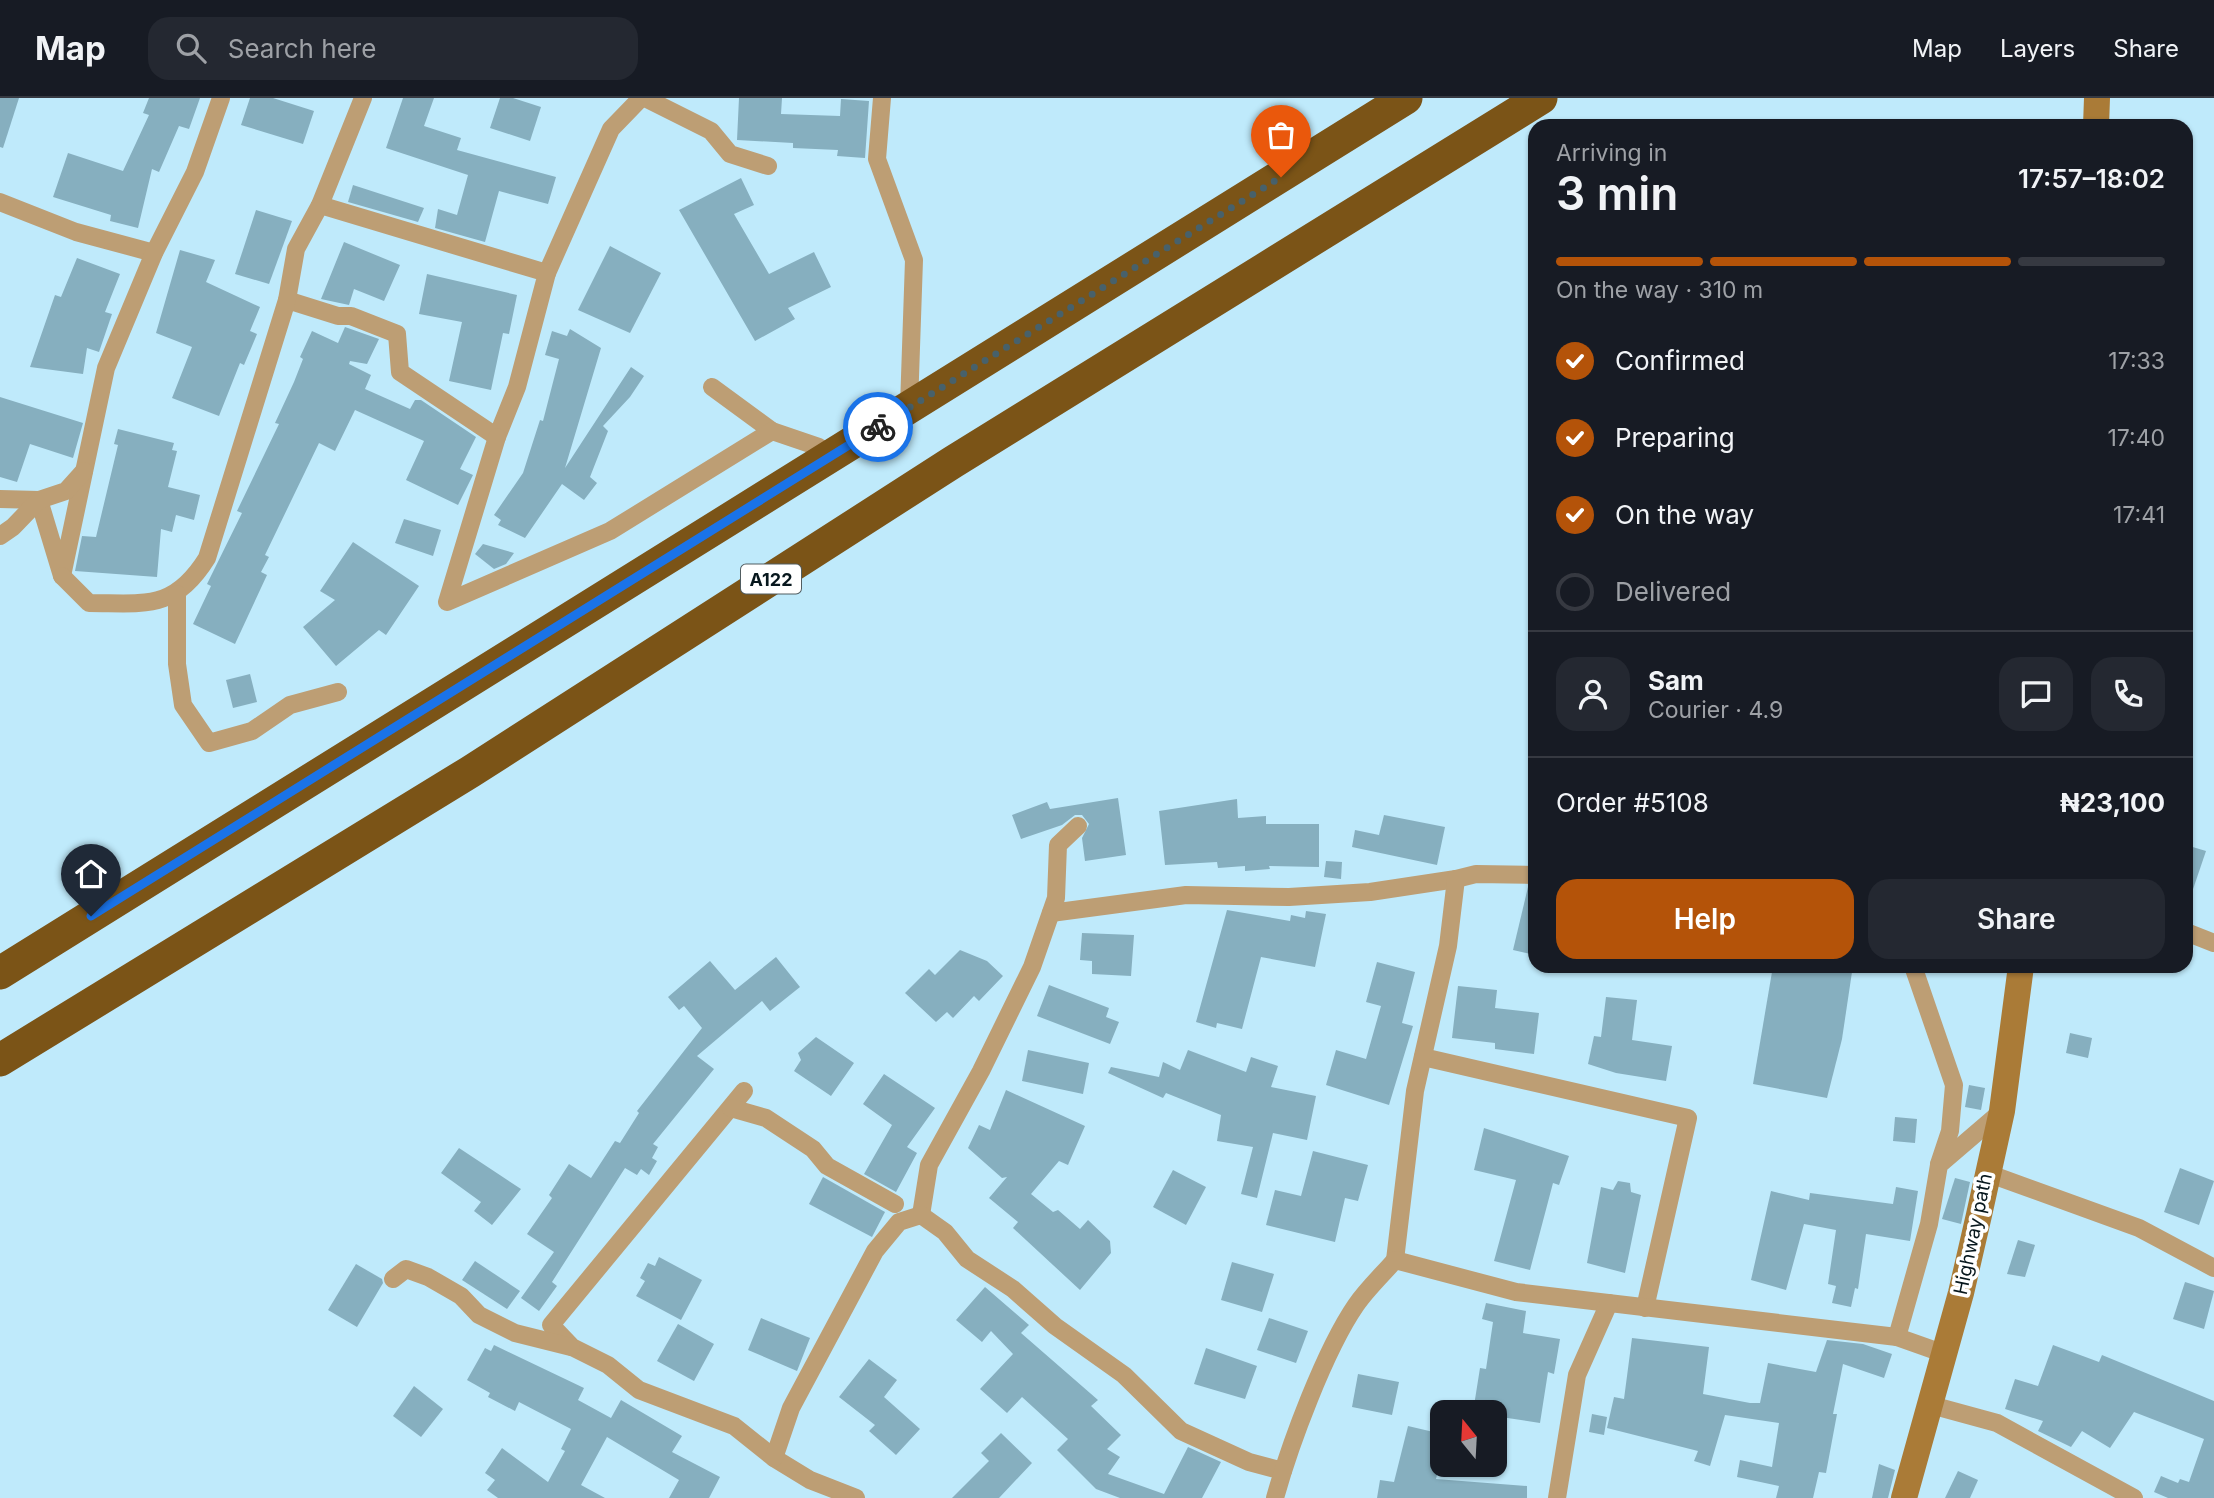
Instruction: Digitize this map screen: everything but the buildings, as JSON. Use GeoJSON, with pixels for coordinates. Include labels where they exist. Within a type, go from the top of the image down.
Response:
{"type":"FeatureCollection","features":[{"type":"Feature","properties":{"kind":"highway"},"geometry":{"type":"LineString","coordinates":[[0,973],[1406,98]]}},
{"type":"Feature","properties":{"kind":"highway","name":"A122"},"geometry":{"type":"LineString","coordinates":[[0,1060],[470,772],[953,462],[1541,98]]}},
{"type":"Feature","properties":{"kind":"street"},"geometry":{"type":"LineString","coordinates":[[62,576],[106,368],[154,253],[195,172],[221,98]]}},
{"type":"Feature","properties":{"kind":"street"},"geometry":{"type":"LineString","coordinates":[[39,500],[62,576],[89,603],[148,603],[177,594],[194,578],[207,558],[287,300],[296,249],[320,205],[361,102],[343,98]]}},
{"type":"Feature","properties":{"kind":"street"},"geometry":{"type":"LineString","coordinates":[[768,166],[730,154],[711,131],[643,98],[611,129],[547,273],[517,387],[497,437],[447,602],[610,531],[772,431]]}},
{"type":"Feature","properties":{"kind":"street"},"geometry":{"type":"LineString","coordinates":[[882,98],[877,159],[914,260],[908,406]]}},
{"type":"Feature","properties":{"kind":"street"},"geometry":{"type":"LineString","coordinates":[[2096,119],[2097,98]]}},
{"type":"Feature","properties":{"kind":"street"},"geometry":{"type":"LineString","coordinates":[[0,202],[76,232],[154,253]]}},
{"type":"Feature","properties":{"kind":"street"},"geometry":{"type":"LineString","coordinates":[[320,205],[547,273]]}},
{"type":"Feature","properties":{"kind":"street"},"geometry":{"type":"LineString","coordinates":[[287,300],[338,316],[351,316],[397,334],[400,372],[497,437]]}},
{"type":"Feature","properties":{"kind":"street"},"geometry":{"type":"LineString","coordinates":[[712,387],[772,431],[819,447],[825,462]]}},
{"type":"Feature","properties":{"kind":"street"},"geometry":{"type":"LineString","coordinates":[[0,499],[39,500],[66,491],[84,471]]}},
{"type":"Feature","properties":{"kind":"street"},"geometry":{"type":"LineString","coordinates":[[0,536],[13,527],[39,500]]}},
{"type":"Feature","properties":{"kind":"street"},"geometry":{"type":"LineString","coordinates":[[177,594],[177,664],[183,705],[209,743],[253,731],[290,705],[338,692]]}},
{"type":"Feature","properties":{"kind":"street"},"geometry":{"type":"LineString","coordinates":[[921,1215],[929,1165],[981,1071],[1032,967],[1056,898],[1058,845],[1078,826]]}},
{"type":"Feature","properties":{"kind":"street"},"geometry":{"type":"LineString","coordinates":[[1051,913],[1186,895],[1316,895],[1370,892],[1476,874],[1528,875]]}},
{"type":"Feature","properties":{"kind":"street"},"geometry":{"type":"LineString","coordinates":[[1275,1498],[1283,1471],[1332,1350],[1356,1305],[1395,1260],[1415,1091],[1448,946],[1456,879]]}},
{"type":"Feature","properties":{"kind":"street"},"geometry":{"type":"LineString","coordinates":[[2193,935],[2214,943]]}},
{"type":"Feature","properties":{"kind":"street"},"geometry":{"type":"LineString","coordinates":[[1897,1337],[1929,1224],[1939,1165],[1950,1131],[1954,1085],[1915,973]]}},
{"type":"Feature","properties":{"kind":"street","name":"Highway path"},"geometry":{"type":"LineString","coordinates":[[1904,1498],[1945,1354],[2002,1111],[2020,973]]}},
{"type":"Feature","properties":{"kind":"street"},"geometry":{"type":"LineString","coordinates":[[1423,1056],[1688,1118],[1645,1308]]}},
{"type":"Feature","properties":{"kind":"street"},"geometry":{"type":"LineString","coordinates":[[572,1347],[551,1325],[744,1091]]}},
{"type":"Feature","properties":{"kind":"street"},"geometry":{"type":"LineString","coordinates":[[731,1108],[766,1118],[813,1149],[827,1166],[895,1204]]}},
{"type":"Feature","properties":{"kind":"street"},"geometry":{"type":"LineString","coordinates":[[1939,1165],[2002,1111]]}},
{"type":"Feature","properties":{"kind":"street"},"geometry":{"type":"LineString","coordinates":[[1987,1173],[2139,1228],[2214,1268]]}},
{"type":"Feature","properties":{"kind":"street"},"geometry":{"type":"LineString","coordinates":[[774,1458],[791,1408],[875,1251],[899,1222],[921,1215]]}},
{"type":"Feature","properties":{"kind":"street"},"geometry":{"type":"LineString","coordinates":[[921,1215],[945,1232],[967,1259],[1013,1289],[1055,1326],[1124,1375],[1181,1432],[1249,1462],[1283,1471]]}},
{"type":"Feature","properties":{"kind":"street"},"geometry":{"type":"LineString","coordinates":[[1395,1260],[1516,1292],[1897,1337],[1945,1354]]}},
{"type":"Feature","properties":{"kind":"street"},"geometry":{"type":"LineString","coordinates":[[393,1279],[406,1269],[417,1273],[461,1296],[479,1315],[515,1334],[572,1347],[608,1365],[639,1390],[734,1426],[774,1458],[810,1480],[856,1498]]}},
{"type":"Feature","properties":{"kind":"street"},"geometry":{"type":"LineString","coordinates":[[1557,1498],[1577,1375],[1609,1303]]}},
{"type":"Feature","properties":{"kind":"street"},"geometry":{"type":"LineString","coordinates":[[1931,1405],[1997,1423],[2134,1498]]}},
{"type":"Feature","properties":{"kind":"way so far"},"geometry":{"type":"LineString","coordinates":[[878,427],[1281,177]]}},
{"type":"Feature","properties":{"kind":"route"},"geometry":{"type":"LineString","coordinates":[[91,916],[878,427]]}}]}
